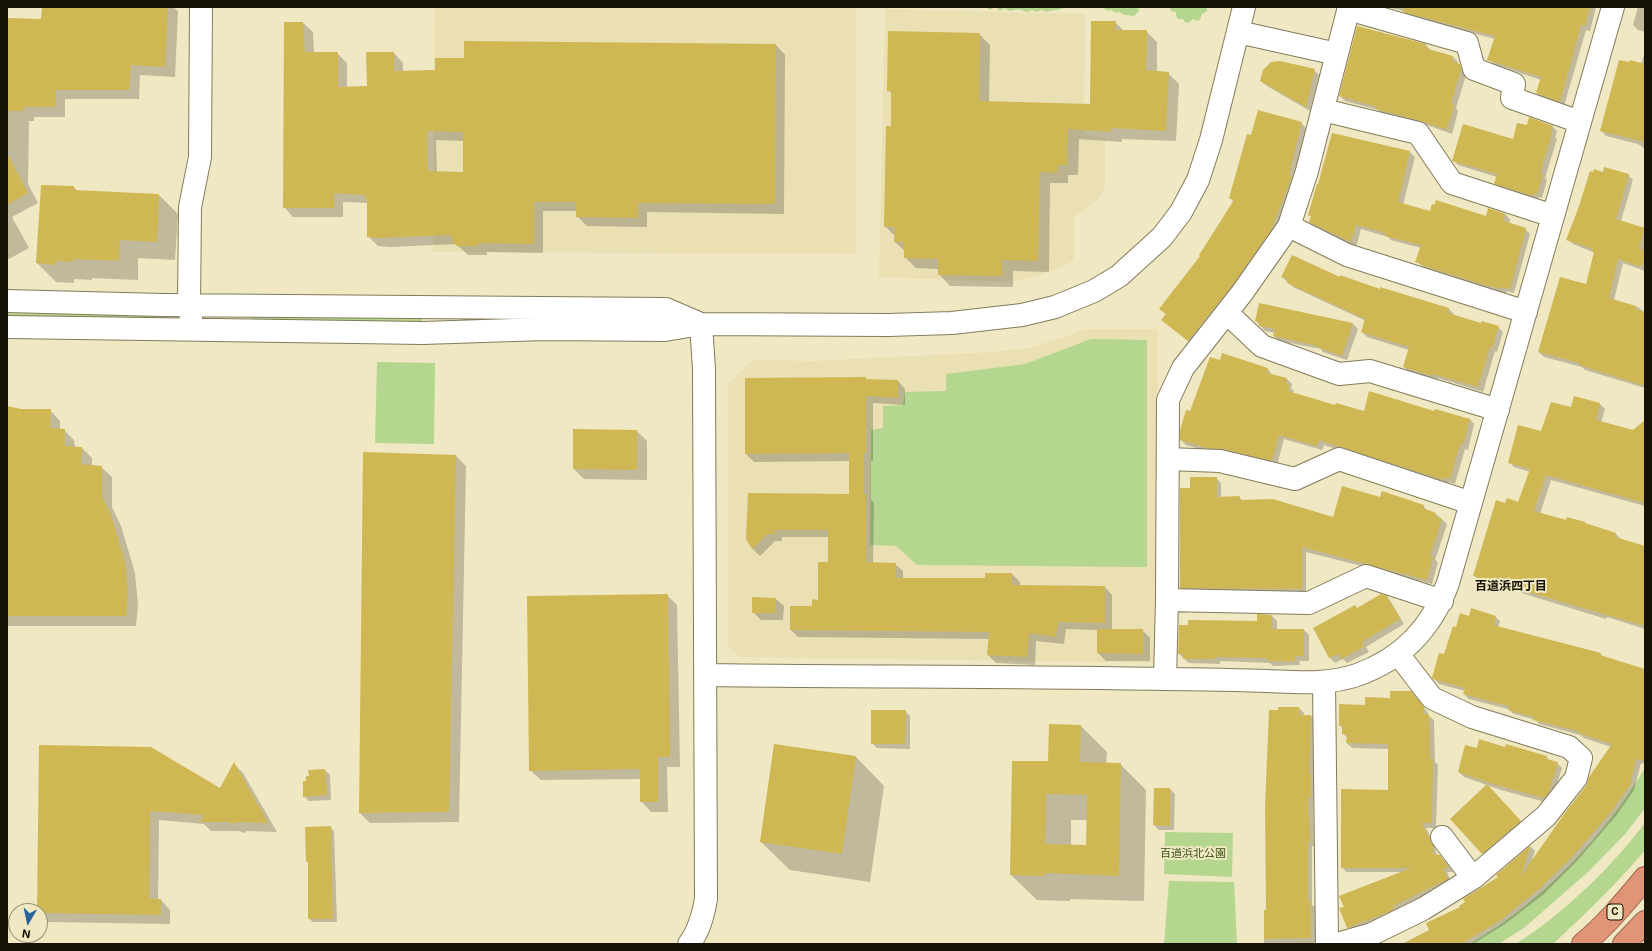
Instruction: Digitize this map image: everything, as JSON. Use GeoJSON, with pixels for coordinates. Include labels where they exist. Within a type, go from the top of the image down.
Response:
{"type":"FeatureCollection","features":[{"type":"Feature","properties":{"kind":"highway","name":"C"},"geometry":{"type":"LineString","coordinates":[[1583,944],[1593,936],[1632,895],[1645,878]]}},
{"type":"Feature","properties":{"kind":"highway"},"geometry":{"type":"LineString","coordinates":[[1624,944],[1645,922]]}},
{"type":"Feature","properties":{"kind":"street"},"geometry":{"type":"LineString","coordinates":[[192,330],[189,305],[190,207],[200,157],[201,7]]}},
{"type":"Feature","properties":{"kind":"street"},"geometry":{"type":"LineString","coordinates":[[7,327],[423,333],[544,329],[665,330],[701,324],[888,325],[952,323],[1022,315],[1055,307],[1094,290],[1119,276],[1143,256],[1162,237],[1180,212],[1198,180],[1211,140],[1244,7]]}},
{"type":"Feature","properties":{"kind":"street"},"geometry":{"type":"LineString","coordinates":[[706,675],[1324,682],[1355,675],[1375,667],[1398,654],[1413,641],[1431,619],[1442,601],[1448,583],[1613,7]]}},
{"type":"Feature","properties":{"kind":"street"},"geometry":{"type":"LineString","coordinates":[[1165,679],[1168,400],[1183,368],[1227,314],[1289,226],[1307,171],[1349,8],[1466,43],[1474,69],[1514,84],[1512,98],[1580,122]]}},
{"type":"Feature","properties":{"kind":"street"},"geometry":{"type":"LineString","coordinates":[[1238,32],[1337,54]]}},
{"type":"Feature","properties":{"kind":"street"},"geometry":{"type":"LineString","coordinates":[[1323,110],[1418,133],[1452,183],[1553,216]]}},
{"type":"Feature","properties":{"kind":"street"},"geometry":{"type":"LineString","coordinates":[[1289,226],[1347,255],[1526,312]]}},
{"type":"Feature","properties":{"kind":"street"},"geometry":{"type":"LineString","coordinates":[[7,301],[189,305],[666,309],[701,324]]}},
{"type":"Feature","properties":{"kind":"street"},"geometry":{"type":"LineString","coordinates":[[1227,314],[1262,346],[1339,374],[1370,371],[1498,410]]}},
{"type":"Feature","properties":{"kind":"street"},"geometry":{"type":"LineString","coordinates":[[688,944],[697,931],[703,916],[706,899],[704,369],[701,324]]}},
{"type":"Feature","properties":{"kind":"street"},"geometry":{"type":"LineString","coordinates":[[1168,459],[1220,461],[1295,479],[1339,460],[1471,503]]}},
{"type":"Feature","properties":{"kind":"street"},"geometry":{"type":"LineString","coordinates":[[1167,600],[1309,603],[1366,576],[1442,601]]}},
{"type":"Feature","properties":{"kind":"street"},"geometry":{"type":"LineString","coordinates":[[1337,944],[1372,934],[1423,909],[1473,878],[1546,816],[1576,778],[1581,758],[1569,747],[1472,717],[1432,698],[1398,654]]}},
{"type":"Feature","properties":{"kind":"street"},"geometry":{"type":"LineString","coordinates":[[1324,682],[1327,944]]}},
{"type":"Feature","properties":{"kind":"street"},"geometry":{"type":"LineString","coordinates":[[1442,837],[1473,878]]}},
{"type":"Feature","properties":{"kind":"shaded area"},"geometry":{"type":"Polygon","coordinates":[[[434,7],[856,8],[856,254],[433,252],[434,7]]]}},
{"type":"Feature","properties":{"kind":"shaded area"},"geometry":{"type":"Polygon","coordinates":[[[885,9],[1085,14],[1084,135],[1105,138],[1105,183],[1102,195],[1088,208],[1074,216],[1074,261],[1039,276],[1006,282],[879,277],[885,9]]]}},
{"type":"Feature","properties":{"kind":"shaded area"},"geometry":{"type":"Polygon","coordinates":[[[1085,329],[1158,329],[1157,663],[738,657],[728,646],[728,384],[753,360],[813,361],[993,352],[1029,348],[1085,329]]]}},
{"type":"Feature","properties":{"kind":"green space"},"geometry":{"type":"Polygon","coordinates":[[[986,7],[995,7],[990,10],[986,7]]]}},
{"type":"Feature","properties":{"kind":"green space"},"geometry":{"type":"Polygon","coordinates":[[[995,7],[1065,7],[1047,12],[1041,10],[1037,12],[1032,10],[1027,12],[1022,10],[1009,11],[1005,8],[1000,11],[995,7]]]}},
{"type":"Feature","properties":{"kind":"green space"},"geometry":{"type":"Polygon","coordinates":[[[1102,7],[1138,7],[1139,11],[1134,16],[1124,15],[1111,10],[1108,11],[1102,7]]]}},
{"type":"Feature","properties":{"kind":"green space"},"geometry":{"type":"Polygon","coordinates":[[[1169,7],[1207,7],[1207,11],[1202,14],[1200,20],[1197,21],[1193,19],[1188,23],[1183,19],[1178,19],[1176,12],[1171,11],[1169,7]]]}},
{"type":"Feature","properties":{"kind":"green space"},"geometry":{"type":"Polygon","coordinates":[[[7,313],[166,316],[166,319],[7,317],[7,313]]]}},
{"type":"Feature","properties":{"kind":"green space"},"geometry":{"type":"Polygon","coordinates":[[[251,316],[422,318],[422,322],[251,320],[251,316]]]}},
{"type":"Feature","properties":{"kind":"green space"},"geometry":{"type":"Polygon","coordinates":[[[1091,339],[1147,340],[1147,567],[917,565],[896,546],[870,545],[871,430],[883,428],[883,406],[903,405],[905,392],[946,391],[946,374],[1025,364],[1091,339]]]}},
{"type":"Feature","properties":{"kind":"green space"},"geometry":{"type":"Polygon","coordinates":[[[377,362],[435,363],[434,444],[375,443],[377,362]]]}},
{"type":"Feature","properties":{"kind":"green space"},"geometry":{"type":"Polygon","coordinates":[[[1645,768],[1645,808],[1626,833],[1588,872],[1525,927],[1499,944],[1470,944],[1521,909],[1568,866],[1610,819],[1645,768]]]}},
{"type":"Feature","properties":{"kind":"green space"},"geometry":{"type":"Polygon","coordinates":[[[1645,823],[1645,850],[1612,887],[1553,944],[1516,944],[1552,918],[1586,889],[1617,857],[1645,823]]]}},
{"type":"Feature","properties":{"kind":"green space","name":"百道浜北公園"},"geometry":{"type":"Polygon","coordinates":[[[1165,832],[1233,833],[1232,877],[1164,874],[1165,832]]]}},
{"type":"Feature","properties":{"kind":"green space"},"geometry":{"type":"Polygon","coordinates":[[[1169,881],[1234,882],[1237,944],[1164,944],[1169,881]]]}},
{"type":"Feature","properties":{"kind":"building"},"geometry":{"type":"Polygon","coordinates":[[[42,7],[168,7],[165,67],[131,65],[129,90],[56,90],[56,107],[24,107],[24,111],[7,111],[7,18],[41,19],[42,7]]]}},
{"type":"Feature","properties":{"kind":"building"},"geometry":{"type":"Polygon","coordinates":[[[1404,7],[1590,7],[1585,26],[1581,25],[1560,102],[1536,93],[1541,77],[1487,60],[1495,36],[1403,12],[1404,7]]]}},
{"type":"Feature","properties":{"kind":"building"},"geometry":{"type":"Polygon","coordinates":[[[1091,21],[1116,21],[1115,30],[1147,30],[1146,70],[1169,72],[1166,131],[1111,128],[1111,132],[1068,129],[1067,165],[1058,165],[1057,173],[1040,172],[1038,261],[1002,260],[1002,276],[938,275],[938,259],[904,258],[904,242],[894,242],[895,227],[884,227],[886,126],[891,126],[891,91],[887,91],[888,31],[980,33],[979,101],[1090,104],[1091,21]]]}},
{"type":"Feature","properties":{"kind":"building"},"geometry":{"type":"Polygon","coordinates":[[[284,22],[303,22],[305,52],[338,52],[338,87],[367,86],[366,52],[394,52],[394,71],[435,70],[435,58],[464,58],[464,41],[776,44],[775,204],[638,203],[638,218],[576,217],[576,202],[534,202],[534,244],[478,243],[478,246],[457,246],[453,242],[450,235],[381,238],[367,237],[367,199],[365,199],[365,195],[334,193],[334,208],[283,208],[284,22]],[[427,131],[428,171],[463,172],[463,132],[427,131]]]}},
{"type":"Feature","properties":{"kind":"building"},"geometry":{"type":"Polygon","coordinates":[[[1357,26],[1426,44],[1425,47],[1428,47],[1428,49],[1453,56],[1452,61],[1460,64],[1461,69],[1451,104],[1454,105],[1447,130],[1421,121],[1376,109],[1377,107],[1339,96],[1357,26]]]}},
{"type":"Feature","properties":{"kind":"building"},"geometry":{"type":"Polygon","coordinates":[[[1619,60],[1629,62],[1630,60],[1645,64],[1645,142],[1600,131],[1619,60]]]}},
{"type":"Feature","properties":{"kind":"building"},"geometry":{"type":"Polygon","coordinates":[[[1280,61],[1315,69],[1306,107],[1260,81],[1263,70],[1271,62],[1280,61]]]}},
{"type":"Feature","properties":{"kind":"building"},"geometry":{"type":"Polygon","coordinates":[[[1258,110],[1302,122],[1289,174],[1292,177],[1271,230],[1232,286],[1188,341],[1161,320],[1166,314],[1159,309],[1200,256],[1199,255],[1234,200],[1229,198],[1247,134],[1251,135],[1258,110]]]}},
{"type":"Feature","properties":{"kind":"building"},"geometry":{"type":"Polygon","coordinates":[[[1529,117],[1553,126],[1540,173],[1543,174],[1537,194],[1534,193],[1533,196],[1494,184],[1497,174],[1452,161],[1463,124],[1513,139],[1517,123],[1527,125],[1529,117]]]}},
{"type":"Feature","properties":{"kind":"building"},"geometry":{"type":"Polygon","coordinates":[[[1332,133],[1410,151],[1398,202],[1430,211],[1432,204],[1434,205],[1436,200],[1486,216],[1488,208],[1505,214],[1504,221],[1526,228],[1510,289],[1502,287],[1501,289],[1478,283],[1421,265],[1422,264],[1415,262],[1421,245],[1385,236],[1386,233],[1356,225],[1351,242],[1309,222],[1311,216],[1308,215],[1332,133]]]}},
{"type":"Feature","properties":{"kind":"building"},"geometry":{"type":"Polygon","coordinates":[[[7,153],[28,193],[7,205],[7,153]]]}},
{"type":"Feature","properties":{"kind":"building"},"geometry":{"type":"Polygon","coordinates":[[[1604,167],[1629,174],[1616,219],[1645,228],[1639,249],[1645,250],[1645,256],[1641,267],[1618,259],[1609,298],[1636,306],[1635,309],[1645,312],[1645,386],[1579,365],[1580,363],[1538,352],[1560,277],[1586,284],[1594,252],[1592,251],[1593,249],[1566,240],[1590,171],[1593,172],[1594,169],[1603,172],[1604,167]]]}},
{"type":"Feature","properties":{"kind":"building"},"geometry":{"type":"Polygon","coordinates":[[[41,185],[74,186],[74,190],[159,194],[157,242],[120,240],[119,261],[73,259],[73,262],[56,261],[56,265],[36,263],[41,185]]]}},
{"type":"Feature","properties":{"kind":"building"},"geometry":{"type":"Polygon","coordinates":[[[1292,255],[1340,277],[1340,275],[1380,289],[1380,287],[1449,308],[1448,313],[1481,323],[1481,321],[1499,326],[1492,348],[1490,347],[1478,387],[1403,367],[1409,347],[1361,332],[1365,319],[1287,283],[1288,280],[1281,277],[1292,255]]]}},
{"type":"Feature","properties":{"kind":"building"},"geometry":{"type":"Polygon","coordinates":[[[1259,303],[1353,323],[1342,356],[1317,347],[1318,346],[1273,336],[1275,329],[1259,326],[1259,322],[1255,321],[1259,303]]]}},
{"type":"Feature","properties":{"kind":"building"},"geometry":{"type":"Polygon","coordinates":[[[1222,353],[1268,368],[1267,373],[1287,378],[1286,384],[1290,385],[1288,391],[1335,405],[1336,403],[1364,411],[1369,391],[1434,411],[1435,409],[1470,419],[1463,445],[1460,444],[1450,479],[1444,477],[1443,480],[1319,440],[1317,446],[1279,435],[1272,461],[1223,449],[1207,448],[1180,440],[1180,430],[1186,410],[1190,411],[1210,357],[1220,360],[1222,353]]]}},
{"type":"Feature","properties":{"kind":"building"},"geometry":{"type":"Polygon","coordinates":[[[866,377],[866,379],[898,380],[898,398],[866,396],[864,495],[866,494],[866,562],[896,563],[896,578],[985,578],[985,573],[1012,573],[1012,585],[1105,586],[1105,623],[1058,622],[1056,637],[1029,633],[1027,657],[987,655],[989,632],[790,630],[790,606],[812,606],[812,599],[818,600],[818,562],[828,562],[828,530],[775,530],[775,534],[767,534],[752,549],[746,539],[748,493],[849,494],[849,453],[745,454],[745,378],[866,377]]]}},
{"type":"Feature","properties":{"kind":"building"},"geometry":{"type":"Polygon","coordinates":[[[1574,396],[1600,403],[1596,420],[1633,430],[1645,420],[1645,503],[1546,475],[1534,511],[1566,520],[1567,517],[1585,522],[1616,533],[1615,537],[1645,546],[1645,626],[1473,576],[1496,500],[1505,503],[1507,498],[1518,502],[1530,469],[1508,463],[1518,425],[1541,431],[1551,402],[1571,407],[1574,396]]]}},
{"type":"Feature","properties":{"kind":"building"},"geometry":{"type":"Polygon","coordinates":[[[7,406],[21,409],[51,409],[50,428],[65,429],[65,446],[82,447],[81,464],[102,466],[102,496],[111,515],[125,562],[128,594],[126,616],[7,616],[7,406]]]}},
{"type":"Feature","properties":{"kind":"building"},"geometry":{"type":"Polygon","coordinates":[[[573,429],[637,430],[637,470],[573,469],[573,429]]]}},
{"type":"Feature","properties":{"kind":"building"},"geometry":{"type":"Polygon","coordinates":[[[363,452],[456,455],[449,812],[359,813],[363,452]]]}},
{"type":"Feature","properties":{"kind":"building"},"geometry":{"type":"Polygon","coordinates":[[[1190,477],[1217,477],[1217,497],[1240,496],[1240,500],[1273,499],[1333,517],[1342,486],[1380,497],[1382,491],[1424,505],[1423,508],[1436,513],[1435,516],[1442,519],[1430,556],[1433,557],[1427,580],[1302,547],[1302,589],[1180,588],[1180,488],[1190,488],[1190,477]]]}},
{"type":"Feature","properties":{"kind":"building"},"geometry":{"type":"Polygon","coordinates":[[[668,594],[670,757],[658,757],[658,802],[640,802],[640,769],[529,771],[527,596],[668,594]]]}},
{"type":"Feature","properties":{"kind":"building"},"geometry":{"type":"Polygon","coordinates":[[[1381,594],[1387,596],[1400,619],[1362,642],[1364,647],[1341,659],[1339,654],[1329,658],[1313,628],[1355,605],[1357,608],[1381,594]]]}},
{"type":"Feature","properties":{"kind":"building"},"geometry":{"type":"Polygon","coordinates":[[[752,597],[776,598],[776,613],[752,613],[752,597]]]}},
{"type":"Feature","properties":{"kind":"building"},"geometry":{"type":"Polygon","coordinates":[[[1471,608],[1496,616],[1493,625],[1601,653],[1600,655],[1645,669],[1645,761],[1636,759],[1630,785],[1612,811],[1572,857],[1539,889],[1501,920],[1461,944],[1402,944],[1429,930],[1426,923],[1460,907],[1459,906],[1465,902],[1463,899],[1498,877],[1496,875],[1531,845],[1521,876],[1564,814],[1586,786],[1589,777],[1612,744],[1578,733],[1578,731],[1533,720],[1534,717],[1508,710],[1509,706],[1463,694],[1465,688],[1433,679],[1439,653],[1444,654],[1453,626],[1456,627],[1460,613],[1469,616],[1471,608]]]}},
{"type":"Feature","properties":{"kind":"building"},"geometry":{"type":"Polygon","coordinates":[[[1257,614],[1272,615],[1272,629],[1304,629],[1304,656],[1295,656],[1295,661],[1267,661],[1267,658],[1216,657],[1215,659],[1183,659],[1183,654],[1178,654],[1179,625],[1188,625],[1188,620],[1257,621],[1257,614]]]}},
{"type":"Feature","properties":{"kind":"building"},"geometry":{"type":"Polygon","coordinates":[[[1097,629],[1143,629],[1143,654],[1097,653],[1097,629]]]}},
{"type":"Feature","properties":{"kind":"building"},"geometry":{"type":"Polygon","coordinates":[[[1390,691],[1411,691],[1424,707],[1424,714],[1429,714],[1430,759],[1433,759],[1432,823],[1422,823],[1433,845],[1433,854],[1440,855],[1449,868],[1443,868],[1448,879],[1393,906],[1394,909],[1389,912],[1347,928],[1339,908],[1344,907],[1339,896],[1411,868],[1341,868],[1341,789],[1388,790],[1388,744],[1346,743],[1347,735],[1342,734],[1342,725],[1339,726],[1339,704],[1365,705],[1365,697],[1390,698],[1390,691]]]}},
{"type":"Feature","properties":{"kind":"building"},"geometry":{"type":"Polygon","coordinates":[[[1278,707],[1299,707],[1299,715],[1311,715],[1309,774],[1311,774],[1311,798],[1308,798],[1310,842],[1308,842],[1308,901],[1310,901],[1311,938],[1264,939],[1264,910],[1266,910],[1265,807],[1269,710],[1278,710],[1278,707]]]}},
{"type":"Feature","properties":{"kind":"building"},"geometry":{"type":"Polygon","coordinates":[[[871,710],[906,710],[905,744],[871,744],[871,710]]]}},
{"type":"Feature","properties":{"kind":"building"},"geometry":{"type":"Polygon","coordinates":[[[1049,724],[1081,725],[1080,762],[1121,763],[1119,876],[1045,873],[1045,876],[1010,875],[1012,761],[1048,761],[1049,724]],[[1046,794],[1045,844],[1086,845],[1087,795],[1046,794]]]}},
{"type":"Feature","properties":{"kind":"building"},"geometry":{"type":"Polygon","coordinates":[[[1479,739],[1505,747],[1506,744],[1547,756],[1546,759],[1558,762],[1548,794],[1544,798],[1496,785],[1458,772],[1465,745],[1477,748],[1479,739]]]}},
{"type":"Feature","properties":{"kind":"building"},"geometry":{"type":"Polygon","coordinates":[[[774,744],[856,756],[842,854],[760,842],[774,744]]]}},
{"type":"Feature","properties":{"kind":"building"},"geometry":{"type":"Polygon","coordinates":[[[39,745],[151,747],[220,788],[234,762],[268,823],[238,822],[234,824],[228,822],[200,822],[204,815],[150,811],[149,899],[161,899],[161,915],[48,913],[48,903],[37,903],[39,745]]]}},
{"type":"Feature","properties":{"kind":"building"},"geometry":{"type":"Polygon","coordinates":[[[325,769],[327,795],[303,797],[303,781],[306,781],[306,776],[309,776],[308,770],[325,769]]]}},
{"type":"Feature","properties":{"kind":"building"},"geometry":{"type":"Polygon","coordinates":[[[1487,784],[1521,821],[1482,854],[1450,819],[1487,784]]]}},
{"type":"Feature","properties":{"kind":"building"},"geometry":{"type":"Polygon","coordinates":[[[1154,788],[1170,788],[1170,826],[1153,825],[1154,788]]]}},
{"type":"Feature","properties":{"kind":"building"},"geometry":{"type":"Polygon","coordinates":[[[331,826],[333,919],[308,919],[308,862],[306,862],[305,827],[331,826]]]}},
{"type":"Feature","properties":{"kind":"district","name":"百道浜四丁目"},"geometry":{"type":"Point","coordinates":[1511,586]}}]}
